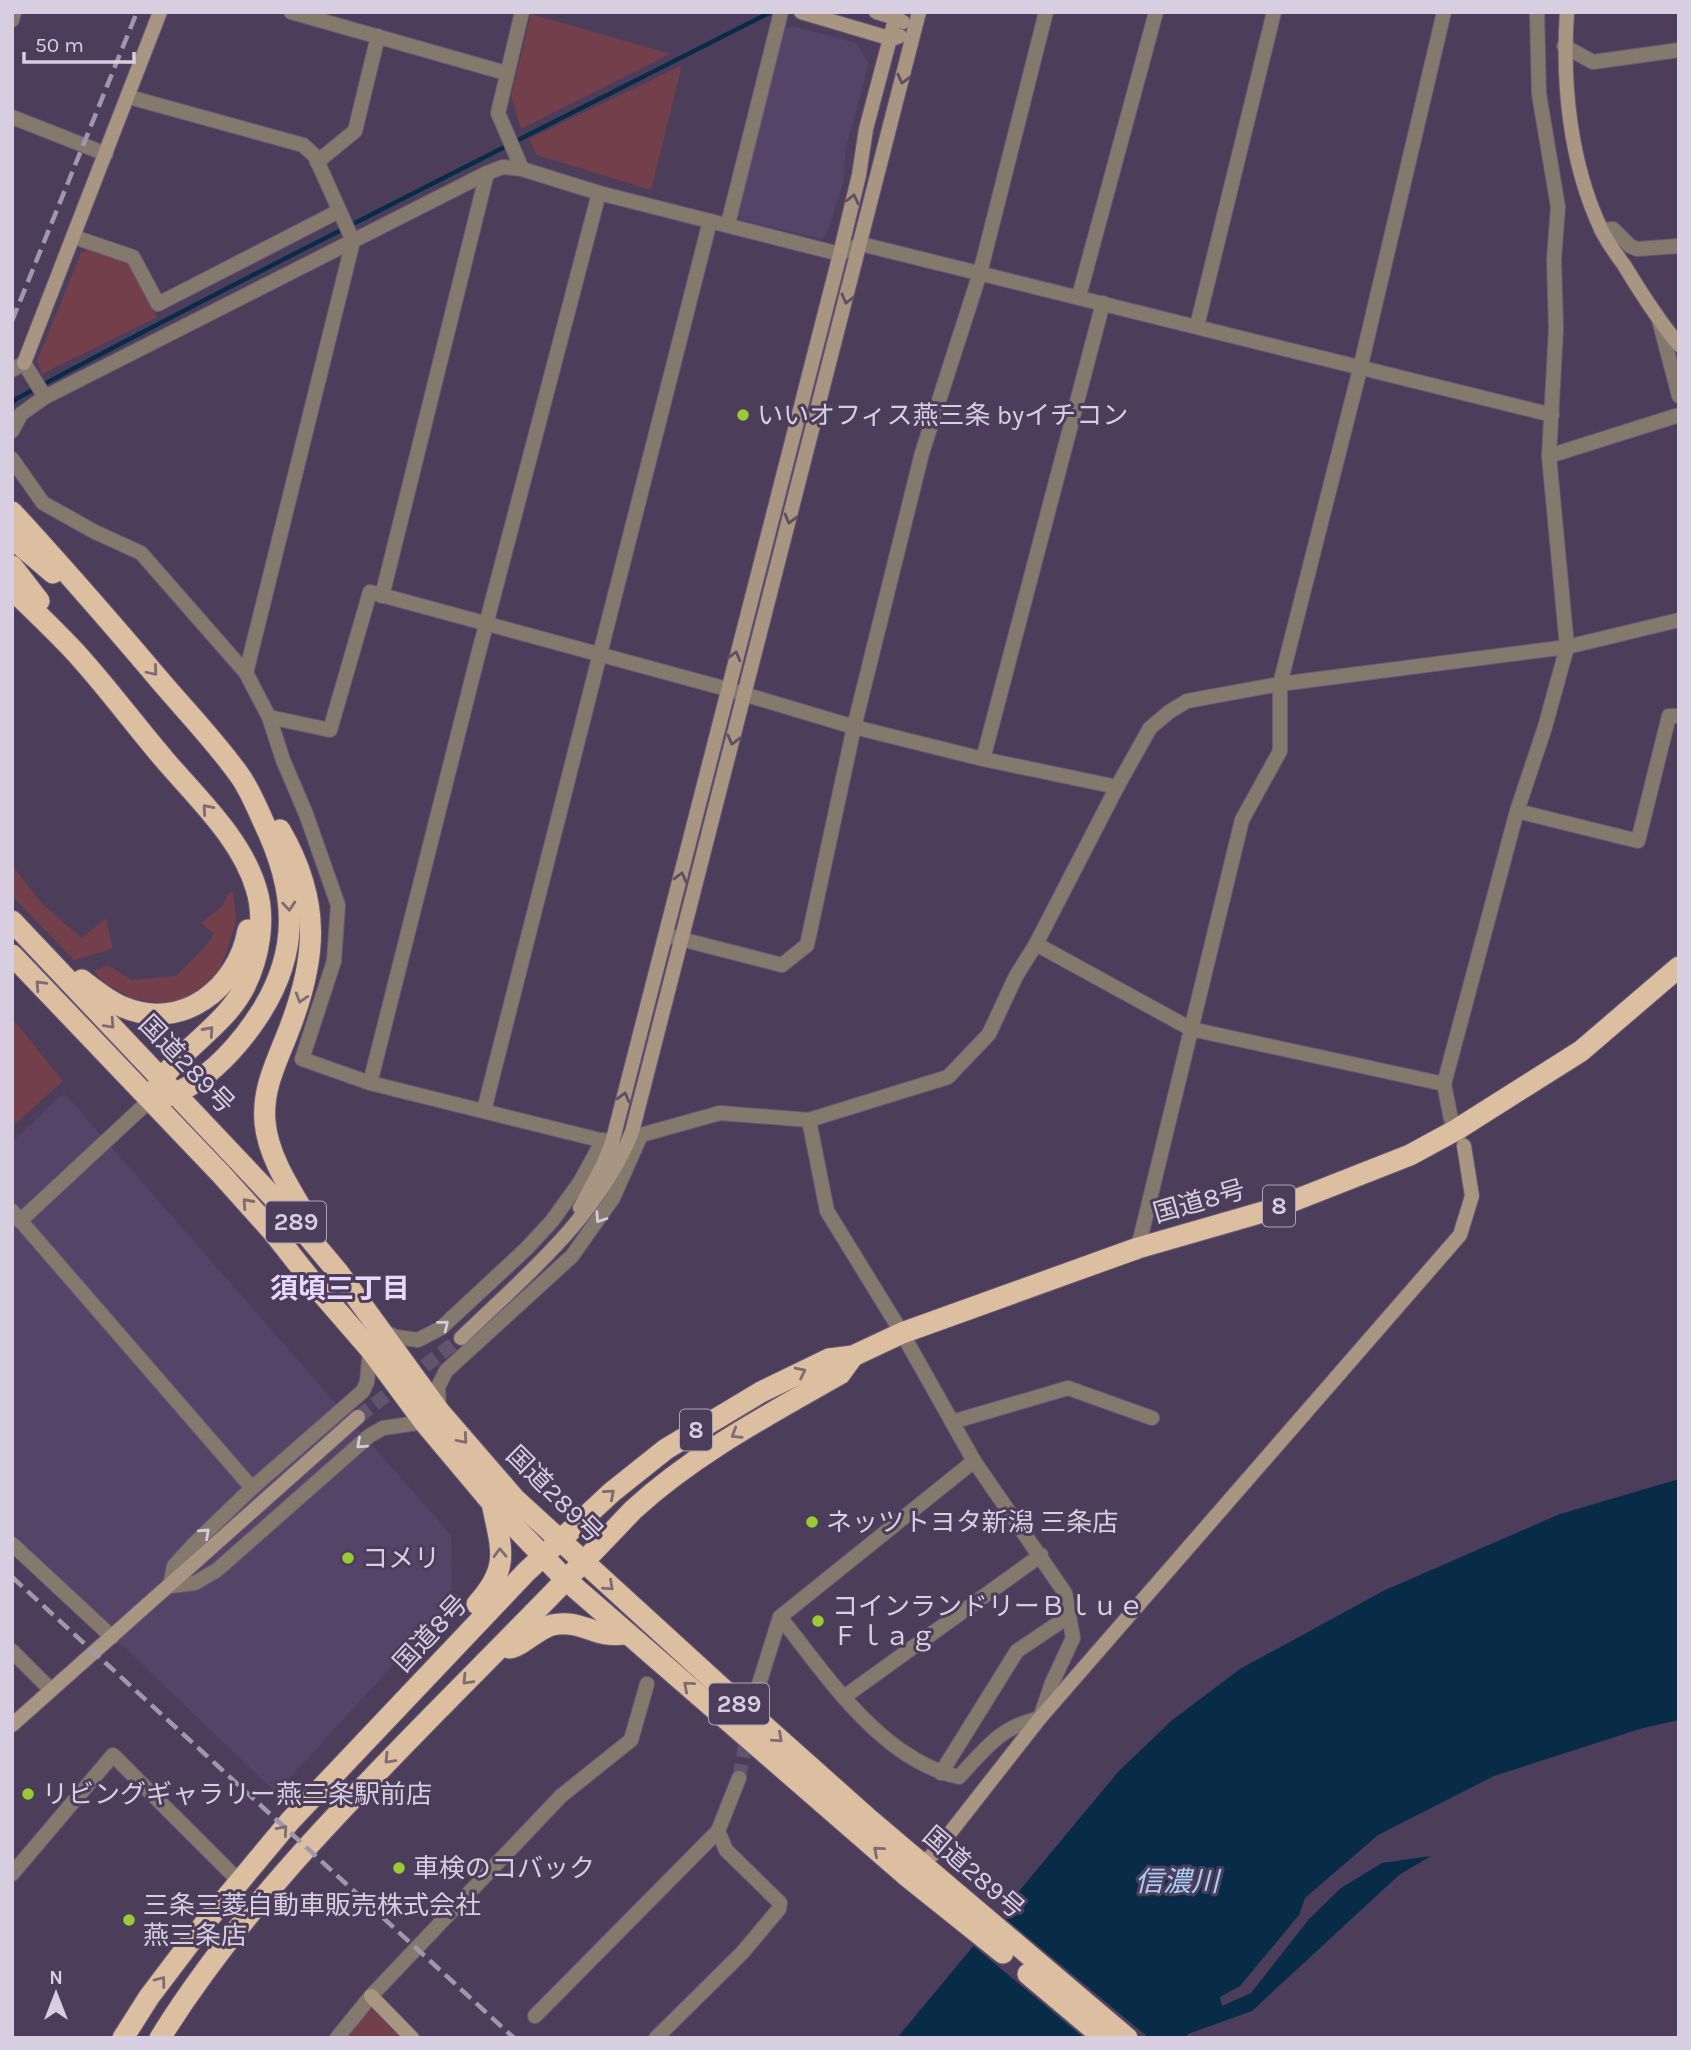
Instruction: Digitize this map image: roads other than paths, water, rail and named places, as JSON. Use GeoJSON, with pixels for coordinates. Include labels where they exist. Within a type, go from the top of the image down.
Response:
{"type":"FeatureCollection","features":[{"type":"Feature","properties":{"kind":"highway"},"geometry":{"type":"LineString","coordinates":[[12,512],[109,619],[241,778],[281,832],[302,875],[311,925],[308,972],[301,999],[268,1086],[265,1104],[268,1140],[276,1160],[338,1272]]}},
{"type":"Feature","properties":{"kind":"highway"},"geometry":{"type":"LineString","coordinates":[[12,538],[109,619]]}},
{"type":"Feature","properties":{"kind":"highway"},"geometry":{"type":"LineString","coordinates":[[12,566],[75,651],[235,844],[249,867],[257,890],[261,913],[259,939],[254,964],[244,988],[168,1086],[149,1101]]}},
{"type":"Feature","properties":{"kind":"highway"},"geometry":{"type":"LineString","coordinates":[[12,589],[75,651]]}},
{"type":"Feature","properties":{"kind":"highway"},"geometry":{"type":"LineString","coordinates":[[168,1086],[208,1072],[231,1052],[265,1006],[278,981],[287,954],[290,914],[283,871],[274,844],[241,778]]}},
{"type":"Feature","properties":{"kind":"highway"},"geometry":{"type":"LineString","coordinates":[[12,920],[106,999],[142,1013],[183,1011],[201,1003],[218,989],[232,973],[242,955],[250,911],[243,866],[235,844]]}},
{"type":"Feature","properties":{"kind":"highway","name":"国道289号"},"geometry":{"type":"LineString","coordinates":[[12,920],[240,1160],[338,1272],[382,1331],[431,1416],[492,1503],[542,1556],[628,1634],[937,1888],[1127,2038]]}},
{"type":"Feature","properties":{"kind":"highway","name":"国道289号"},"geometry":{"type":"LineString","coordinates":[[12,956],[221,1174],[370,1349],[431,1416],[559,1540],[922,1865],[937,1888],[1104,2038]]}},
{"type":"Feature","properties":{"kind":"highway","name":"国道8号"},"geometry":{"type":"LineString","coordinates":[[123,2038],[149,1997],[239,1881],[290,1822],[542,1556],[612,1492],[686,1436],[761,1392],[830,1359],[853,1356],[902,1333],[1138,1248],[1270,1210],[1460,1138],[1581,1051],[1679,967]]}},
{"type":"Feature","properties":{"kind":"highway","name":"国道8号"},"geometry":{"type":"LineString","coordinates":[[160,2038],[203,1975],[289,1867],[386,1762],[633,1510],[666,1482],[748,1427],[840,1374],[853,1356]]}},
{"type":"Feature","properties":{"kind":"highway"},"geometry":{"type":"LineString","coordinates":[[432,1672],[446,1637],[490,1590],[499,1572],[500,1545],[492,1503]]}},
{"type":"Feature","properties":{"kind":"highway"},"geometry":{"type":"LineString","coordinates":[[498,1649],[515,1648],[530,1635],[553,1625],[570,1623],[607,1634],[628,1634]]}},
{"type":"Feature","properties":{"kind":"street"},"geometry":{"type":"LineString","coordinates":[[12,20],[14,12]]}},
{"type":"Feature","properties":{"kind":"street"},"geometry":{"type":"LineString","coordinates":[[44,395],[32,376],[18,366],[74,237],[160,12]]}},
{"type":"Feature","properties":{"kind":"street"},"geometry":{"type":"LineString","coordinates":[[291,12],[506,73]]}},
{"type":"Feature","properties":{"kind":"street"},"geometry":{"type":"LineString","coordinates":[[522,12],[498,113],[522,169]]}},
{"type":"Feature","properties":{"kind":"street"},"geometry":{"type":"LineString","coordinates":[[801,12],[892,39],[915,32]]}},
{"type":"Feature","properties":{"kind":"street"},"geometry":{"type":"LineString","coordinates":[[876,12],[897,15],[915,32]]}},
{"type":"Feature","properties":{"kind":"street"},"geometry":{"type":"LineString","coordinates":[[170,1586],[195,1583],[217,1570],[369,1436],[383,1428],[431,1416],[438,1387],[446,1371],[572,1256],[613,1198],[636,1133],[682,939],[919,12]]}},
{"type":"Feature","properties":{"kind":"street"},"geometry":{"type":"LineString","coordinates":[[666,936],[782,965],[807,945],[854,727],[922,453],[980,273],[1046,12]]}},
{"type":"Feature","properties":{"kind":"street"},"geometry":{"type":"LineString","coordinates":[[1079,296],[1156,12]]}},
{"type":"Feature","properties":{"kind":"street"},"geometry":{"type":"LineString","coordinates":[[1197,326],[1274,12]]}},
{"type":"Feature","properties":{"kind":"street"},"geometry":{"type":"LineString","coordinates":[[1138,1248],[1242,820],[1280,751],[1280,684],[1360,369],[1444,12]]}},
{"type":"Feature","properties":{"kind":"street"},"geometry":{"type":"LineString","coordinates":[[922,1865],[1040,1718],[1460,1235],[1472,1196],[1460,1138],[1444,1084],[1517,811],[1545,727],[1567,647],[1549,456],[1556,329],[1554,259],[1558,206],[1539,94],[1537,12]]}},
{"type":"Feature","properties":{"kind":"street"},"geometry":{"type":"LineString","coordinates":[[1567,12],[1564,46],[1571,135],[1601,230],[1659,320],[1679,345]]}},
{"type":"Feature","properties":{"kind":"street"},"geometry":{"type":"LineString","coordinates":[[728,224],[781,14]]}},
{"type":"Feature","properties":{"kind":"street"},"geometry":{"type":"LineString","coordinates":[[555,1247],[585,1201],[603,1165],[607,1142],[666,936],[840,254],[859,175],[866,129],[897,15]]}},
{"type":"Feature","properties":{"kind":"street"},"geometry":{"type":"LineString","coordinates":[[317,162],[355,131],[378,36]]}},
{"type":"Feature","properties":{"kind":"street"},"geometry":{"type":"LineString","coordinates":[[1564,46],[1593,62],[1679,50]]}},
{"type":"Feature","properties":{"kind":"street"},"geometry":{"type":"LineString","coordinates":[[128,97],[303,145],[315,156],[346,226],[246,673]]}},
{"type":"Feature","properties":{"kind":"street"},"geometry":{"type":"LineString","coordinates":[[12,117],[106,155]]}},
{"type":"Feature","properties":{"kind":"street"},"geometry":{"type":"LineString","coordinates":[[74,237],[133,257],[158,304],[346,226],[503,167],[522,169],[599,192],[840,254],[861,244],[1552,415]]}},
{"type":"Feature","properties":{"kind":"street"},"geometry":{"type":"LineString","coordinates":[[382,596],[487,173]]}},
{"type":"Feature","properties":{"kind":"street"},"geometry":{"type":"LineString","coordinates":[[370,1083],[599,192]]}},
{"type":"Feature","properties":{"kind":"street"},"geometry":{"type":"LineString","coordinates":[[484,1111],[710,220]]}},
{"type":"Feature","properties":{"kind":"street"},"geometry":{"type":"LineString","coordinates":[[12,430],[21,414],[44,395],[346,226]]}},
{"type":"Feature","properties":{"kind":"street"},"geometry":{"type":"LineString","coordinates":[[1601,230],[1613,229],[1630,246],[1637,249],[1679,246]]}},
{"type":"Feature","properties":{"kind":"street"},"geometry":{"type":"LineString","coordinates":[[983,759],[1103,303]]}},
{"type":"Feature","properties":{"kind":"street"},"geometry":{"type":"LineString","coordinates":[[1659,320],[1679,396]]}},
{"type":"Feature","properties":{"kind":"street"},"geometry":{"type":"LineString","coordinates":[[1549,456],[1679,415]]}},
{"type":"Feature","properties":{"kind":"street"},"geometry":{"type":"LineString","coordinates":[[12,459],[43,503],[95,532],[141,553],[246,673],[269,716],[338,905],[334,961],[302,1059],[370,1083],[607,1142]]}},
{"type":"Feature","properties":{"kind":"street"},"geometry":{"type":"LineString","coordinates":[[269,716],[330,730],[370,592],[745,694],[854,727],[983,759],[1116,787]]}},
{"type":"Feature","properties":{"kind":"street"},"geometry":{"type":"LineString","coordinates":[[461,1338],[555,1247],[597,1199],[636,1133],[720,1113],[809,1120],[948,1077],[989,1034],[1016,976],[1036,944],[1116,787],[1150,728],[1187,701],[1280,684],[1567,647],[1679,620]]}},
{"type":"Feature","properties":{"kind":"street"},"geometry":{"type":"LineString","coordinates":[[1517,811],[1639,841],[1669,716],[1679,716]]}},
{"type":"Feature","properties":{"kind":"street"},"geometry":{"type":"LineString","coordinates":[[1036,944],[1191,1029],[1444,1084]]}},
{"type":"Feature","properties":{"kind":"street"},"geometry":{"type":"LineString","coordinates":[[149,1101],[16,1216],[252,1488]]}},
{"type":"Feature","properties":{"kind":"street"},"geometry":{"type":"LineString","coordinates":[[809,1120],[827,1211],[902,1333],[974,1461],[1065,1593],[1073,1638],[1052,1683],[1040,1718]]}},
{"type":"Feature","properties":{"kind":"street"},"geometry":{"type":"LineString","coordinates":[[382,1331],[396,1337],[418,1340],[441,1328],[526,1249],[552,1221],[607,1142]]}},
{"type":"Feature","properties":{"kind":"street"},"geometry":{"type":"LineString","coordinates":[[170,1586],[174,1566],[194,1544],[252,1488],[363,1391],[370,1349]]}},
{"type":"Feature","properties":{"kind":"street"},"geometry":{"type":"LineString","coordinates":[[952,1422],[1068,1388],[1152,1418]]}},
{"type":"Feature","properties":{"kind":"street"},"geometry":{"type":"LineString","coordinates":[[12,1725],[358,1417]]}},
{"type":"Feature","properties":{"kind":"street"},"geometry":{"type":"LineString","coordinates":[[755,1697],[780,1617],[974,1461]]}},
{"type":"Feature","properties":{"kind":"street"},"geometry":{"type":"LineString","coordinates":[[12,1544],[113,1637]]}},
{"type":"Feature","properties":{"kind":"street"},"geometry":{"type":"LineString","coordinates":[[844,1697],[1041,1555]]}},
{"type":"Feature","properties":{"kind":"street"},"geometry":{"type":"LineString","coordinates":[[941,1773],[1017,1651],[1069,1616]]}},
{"type":"Feature","properties":{"kind":"street"},"geometry":{"type":"LineString","coordinates":[[780,1617],[858,1713],[911,1758],[941,1773],[959,1777],[998,1735],[1028,1720],[1040,1718]]}},
{"type":"Feature","properties":{"kind":"street"},"geometry":{"type":"LineString","coordinates":[[12,1651],[51,1690]]}},
{"type":"Feature","properties":{"kind":"street"},"geometry":{"type":"LineString","coordinates":[[337,2038],[371,1996],[561,1796],[631,1740],[647,1684]]}},
{"type":"Feature","properties":{"kind":"street"},"geometry":{"type":"LineString","coordinates":[[12,1874],[113,1755],[239,1881]]}},
{"type":"Feature","properties":{"kind":"street"},"geometry":{"type":"LineString","coordinates":[[535,2016],[718,1831],[739,1778]]}},
{"type":"Feature","properties":{"kind":"street"},"geometry":{"type":"LineString","coordinates":[[656,2038],[742,1953],[779,1909],[780,1903],[726,1850],[718,1831]]}},
{"type":"Feature","properties":{"kind":"street"},"geometry":{"type":"LineString","coordinates":[[371,1996],[412,2038]]}},
{"type":"Feature","properties":{"kind":"water","name":"信濃川"},"geometry":{"type":"Polygon","coordinates":[[[1679,1479],[1679,1720],[1643,1728],[1494,1776],[1378,1835],[1305,1898],[1299,1915],[1240,1986],[1220,1997],[1222,2006],[1251,1993],[1309,1919],[1341,1888],[1382,1863],[1431,1856],[1399,1875],[1252,2011],[1188,2034],[1186,2038],[897,2038],[1118,1772],[1171,1721],[1240,1669],[1383,1591],[1560,1514],[1679,1479]]]}},
{"type":"Feature","properties":{"kind":"waterway"},"geometry":{"type":"LineString","coordinates":[[12,403],[204,300],[771,12]]}},
{"type":"Feature","properties":{"kind":"tunnel"},"geometry":{"type":"LineString","coordinates":[[358,1417],[461,1338]]}},
{"type":"Feature","properties":{"kind":"tunnel"},"geometry":{"type":"LineString","coordinates":[[739,1778],[748,1731]]}},
{"type":"Feature","properties":{"kind":"railway"},"geometry":{"type":"LineString","coordinates":[[12,321],[137,12]]}},
{"type":"Feature","properties":{"kind":"railway"},"geometry":{"type":"LineString","coordinates":[[12,1577],[514,2038]]}},
{"type":"Feature","properties":{"kind":"place","name":"いいオフィス燕三条 byイチコン"},"geometry":{"type":"Point","coordinates":[743,415]}},
{"type":"Feature","properties":{"kind":"place","name":"ネッツトヨタ新潟 三条店"},"geometry":{"type":"Point","coordinates":[812,1522]}},
{"type":"Feature","properties":{"kind":"place","name":"コメリ"},"geometry":{"type":"Point","coordinates":[348,1558]}},
{"type":"Feature","properties":{"kind":"place","name":"コインランドリーＢｌｕｅ Ｆｌａｇ"},"geometry":{"type":"Point","coordinates":[818,1621]}},
{"type":"Feature","properties":{"kind":"place","name":"リビングギャラリー燕三条駅前店"},"geometry":{"type":"Point","coordinates":[28,1794]}},
{"type":"Feature","properties":{"kind":"place","name":"車検のコバック"},"geometry":{"type":"Point","coordinates":[399,1868]}},
{"type":"Feature","properties":{"kind":"place","name":"三条三菱自動車販売株式会社 燕三条店"},"geometry":{"type":"Point","coordinates":[129,1920]}},
{"type":"Feature","properties":{"kind":"district","name":"須頃三丁目"},"geometry":{"type":"Point","coordinates":[340,1288]}}]}
